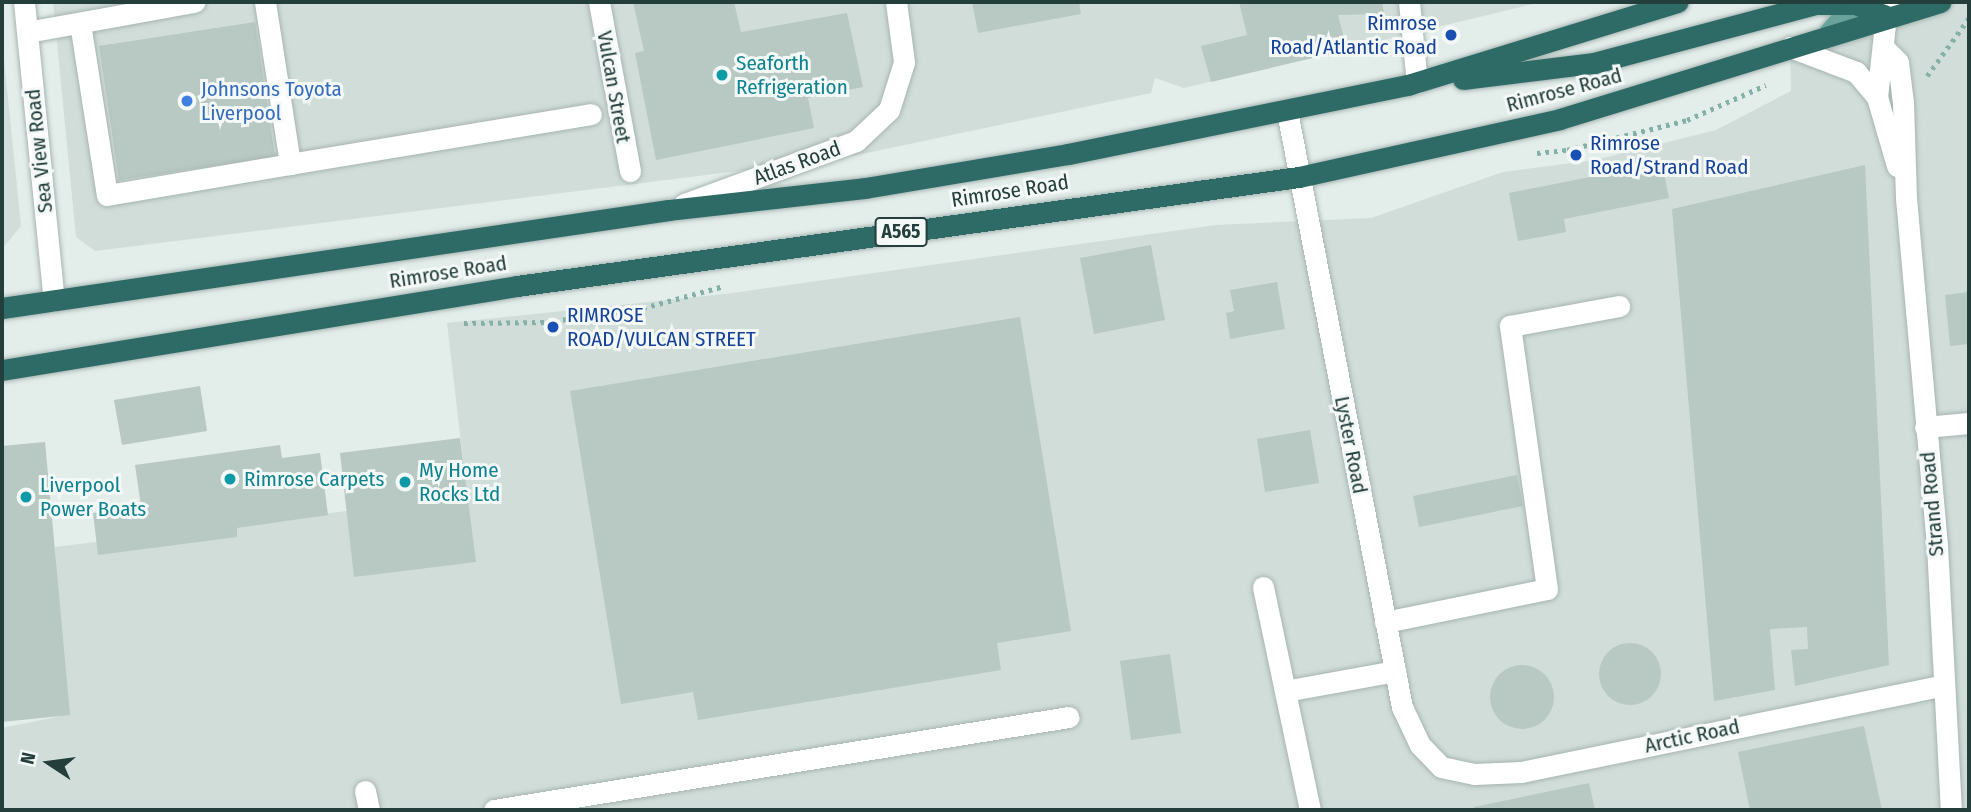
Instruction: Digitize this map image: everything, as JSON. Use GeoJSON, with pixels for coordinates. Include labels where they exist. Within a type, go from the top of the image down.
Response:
{"type":"FeatureCollection","features":[{"type":"Feature","properties":{"kind":"highway","name":"Rimrose Road"},"geometry":{"type":"LineString","coordinates":[[2,308],[669,210],[865,188],[1287,111],[1413,84],[1678,2]]}},
{"type":"Feature","properties":{"kind":"highway","name":"A565"},"geometry":{"type":"LineString","coordinates":[[1889,9],[1940,2]]}},
{"type":"Feature","properties":{"kind":"highway"},"geometry":{"type":"LineString","coordinates":[[1413,84],[1594,63],[1815,4],[1856,3],[1889,9]]}},
{"type":"Feature","properties":{"kind":"highway","name":"Rimrose Road"},"geometry":{"type":"LineString","coordinates":[[2,370],[517,286],[1298,177],[1560,119],[1790,47],[1889,9]]}},
{"type":"Feature","properties":{"kind":"main road"},"geometry":{"type":"LineString","coordinates":[[1828,34],[1856,3]]}},
{"type":"Feature","properties":{"kind":"street"},"geometry":{"type":"LineString","coordinates":[[26,16],[80,23],[194,2]]}},
{"type":"Feature","properties":{"kind":"street"},"geometry":{"type":"LineString","coordinates":[[265,2],[290,164]]}},
{"type":"Feature","properties":{"kind":"street","name":"Vulcan Street"},"geometry":{"type":"LineString","coordinates":[[598,2],[630,172]]}},
{"type":"Feature","properties":{"kind":"street","name":"Atlas Road"},"geometry":{"type":"LineString","coordinates":[[669,210],[856,141],[889,110],[905,62],[896,2]]}},
{"type":"Feature","properties":{"kind":"street","name":"Strand Road"},"geometry":{"type":"LineString","coordinates":[[1889,9],[1885,49],[1878,69],[1877,97],[1906,198]]}},
{"type":"Feature","properties":{"kind":"street"},"geometry":{"type":"LineString","coordinates":[[1410,11],[1413,84]]}},
{"type":"Feature","properties":{"kind":"street","name":"Sea View Road"},"geometry":{"type":"LineString","coordinates":[[26,16],[54,300]]}},
{"type":"Feature","properties":{"kind":"street"},"geometry":{"type":"LineString","coordinates":[[80,23],[107,195],[591,114]]}},
{"type":"Feature","properties":{"kind":"street","name":"Strand Road"},"geometry":{"type":"LineString","coordinates":[[1790,47],[1856,72],[1877,97]]}},
{"type":"Feature","properties":{"kind":"street","name":"Strand Road"},"geometry":{"type":"LineString","coordinates":[[1885,49],[1898,62],[1906,198],[1937,545],[1951,810]]}},
{"type":"Feature","properties":{"kind":"street","name":"Lyster Road"},"geometry":{"type":"LineString","coordinates":[[1287,111],[1402,707],[1420,746],[1441,767]]}},
{"type":"Feature","properties":{"kind":"street"},"geometry":{"type":"LineString","coordinates":[[1385,622],[1547,589],[1510,327],[1619,306]]}},
{"type":"Feature","properties":{"kind":"street"},"geometry":{"type":"LineString","coordinates":[[1925,427],[1969,423]]}},
{"type":"Feature","properties":{"kind":"street"},"geometry":{"type":"LineString","coordinates":[[1263,587],[1310,810]]}},
{"type":"Feature","properties":{"kind":"street"},"geometry":{"type":"LineString","coordinates":[[1285,691],[1395,671]]}},
{"type":"Feature","properties":{"kind":"street","name":"Arctic Road"},"geometry":{"type":"LineString","coordinates":[[1441,767],[1474,774],[1521,772],[1943,685]]}},
{"type":"Feature","properties":{"kind":"street"},"geometry":{"type":"LineString","coordinates":[[494,810],[1069,717]]}},
{"type":"Feature","properties":{"kind":"path"},"geometry":{"type":"LineString","coordinates":[[1926,78],[1969,18]]}},
{"type":"Feature","properties":{"kind":"shaded area"},"geometry":{"type":"Polygon","coordinates":[[[53,2],[1542,2],[1184,88],[1155,78],[1151,93],[843,158],[95,251],[76,237],[53,2]]]}},
{"type":"Feature","properties":{"kind":"shaded area"},"geometry":{"type":"Polygon","coordinates":[[[1940,2],[1969,2],[1969,810],[2,810],[2,728],[61,716],[55,547],[347,511],[475,562],[447,323],[725,294],[1216,225],[1371,218],[1503,172],[1595,160],[1716,130],[1791,91],[1790,47],[1940,2]]]}},
{"type":"Feature","properties":{"kind":"shaded area"},"geometry":{"type":"Polygon","coordinates":[[[2,40],[21,226],[2,249],[2,40]]]}},
{"type":"Feature","properties":{"kind":"building","name":"Seaforth Refrigeration"},"geometry":{"type":"Polygon","coordinates":[[[633,2],[734,2],[741,32],[847,13],[863,87],[808,98],[814,128],[656,160],[635,53],[644,51],[633,2]]]}},
{"type":"Feature","properties":{"kind":"building"},"geometry":{"type":"Polygon","coordinates":[[[972,2],[1079,2],[1081,14],[978,33],[972,2]]]}},
{"type":"Feature","properties":{"kind":"building"},"geometry":{"type":"Polygon","coordinates":[[[1239,2],[1382,2],[1384,14],[1338,15],[1347,50],[1211,82],[1201,46],[1247,35],[1239,2]]]}},
{"type":"Feature","properties":{"kind":"building","name":"Johnsons Toyota Liverpool"},"geometry":{"type":"Polygon","coordinates":[[[255,22],[275,157],[119,180],[99,46],[255,22]]]}},
{"type":"Feature","properties":{"kind":"building"},"geometry":{"type":"Polygon","coordinates":[[[1662,163],[1669,198],[1564,219],[1566,232],[1518,241],[1509,193],[1662,163]]]}},
{"type":"Feature","properties":{"kind":"building"},"geometry":{"type":"Polygon","coordinates":[[[1865,165],[1889,665],[1795,686],[1791,650],[1808,649],[1807,627],[1770,629],[1775,690],[1714,701],[1672,209],[1865,165]]]}},
{"type":"Feature","properties":{"kind":"building"},"geometry":{"type":"Polygon","coordinates":[[[1151,245],[1165,320],[1094,334],[1080,258],[1151,245]]]}},
{"type":"Feature","properties":{"kind":"building"},"geometry":{"type":"Polygon","coordinates":[[[1277,282],[1285,329],[1230,339],[1226,313],[1234,311],[1230,290],[1277,282]]]}},
{"type":"Feature","properties":{"kind":"building"},"geometry":{"type":"Polygon","coordinates":[[[1969,292],[1969,344],[1950,346],[1945,295],[1969,292]]]}},
{"type":"Feature","properties":{"kind":"building"},"geometry":{"type":"Polygon","coordinates":[[[1020,317],[1071,631],[997,643],[1001,670],[698,720],[693,692],[621,704],[570,391],[1020,317]]]}},
{"type":"Feature","properties":{"kind":"building"},"geometry":{"type":"Polygon","coordinates":[[[200,386],[207,431],[122,445],[114,400],[200,386]]]}},
{"type":"Feature","properties":{"kind":"building"},"geometry":{"type":"Polygon","coordinates":[[[1310,430],[1319,483],[1265,492],[1257,439],[1310,430]]]}},
{"type":"Feature","properties":{"kind":"building","name":"My Home Rocks Ltd"},"geometry":{"type":"Polygon","coordinates":[[[460,438],[476,562],[354,577],[340,453],[460,438]]]}},
{"type":"Feature","properties":{"kind":"building"},"geometry":{"type":"Polygon","coordinates":[[[45,442],[70,715],[2,722],[2,446],[45,442]]]}},
{"type":"Feature","properties":{"kind":"building","name":"Rimrose Carpets"},"geometry":{"type":"Polygon","coordinates":[[[280,445],[282,458],[320,453],[328,515],[237,528],[237,537],[98,555],[93,513],[141,506],[135,465],[280,445]]]}},
{"type":"Feature","properties":{"kind":"building"},"geometry":{"type":"Polygon","coordinates":[[[1517,475],[1523,506],[1419,527],[1413,496],[1517,475]]]}},
{"type":"Feature","properties":{"kind":"building"},"geometry":{"type":"Polygon","coordinates":[[[1624,643],[1636,643],[1652,652],[1659,662],[1659,686],[1652,696],[1636,705],[1624,705],[1613,700],[1604,691],[1599,680],[1599,668],[1604,657],[1613,648],[1624,643]]]}},
{"type":"Feature","properties":{"kind":"building"},"geometry":{"type":"Polygon","coordinates":[[[1170,654],[1181,733],[1131,740],[1120,661],[1170,654]]]}},
{"type":"Feature","properties":{"kind":"building"},"geometry":{"type":"Polygon","coordinates":[[[1522,665],[1540,671],[1548,679],[1554,697],[1548,715],[1540,723],[1522,729],[1504,723],[1496,715],[1490,697],[1496,679],[1504,671],[1522,665]]]}},
{"type":"Feature","properties":{"kind":"building"},"geometry":{"type":"Polygon","coordinates":[[[1864,726],[1882,810],[1750,810],[1738,752],[1864,726]]]}},
{"type":"Feature","properties":{"kind":"building"},"geometry":{"type":"Polygon","coordinates":[[[1589,783],[1595,810],[1475,810],[1474,807],[1589,783]]]}},
{"type":"Feature","properties":{"kind":"place","name":"Rimrose Road/Atlantic Road"},"geometry":{"type":"Point","coordinates":[1451,35]}},
{"type":"Feature","properties":{"kind":"place","name":"Seaforth Refrigeration"},"geometry":{"type":"Point","coordinates":[722,75]}},
{"type":"Feature","properties":{"kind":"place","name":"Johnsons Toyota Liverpool"},"geometry":{"type":"Point","coordinates":[187,101]}},
{"type":"Feature","properties":{"kind":"place","name":"Rimrose Road/Strand Road"},"geometry":{"type":"Point","coordinates":[1576,155]}},
{"type":"Feature","properties":{"kind":"place","name":"RIMROSE ROAD/VULCAN STREET"},"geometry":{"type":"Point","coordinates":[553,327]}},
{"type":"Feature","properties":{"kind":"place","name":"Rimrose Carpets"},"geometry":{"type":"Point","coordinates":[230,479]}},
{"type":"Feature","properties":{"kind":"place","name":"My Home Rocks Ltd"},"geometry":{"type":"Point","coordinates":[405,482]}},
{"type":"Feature","properties":{"kind":"place","name":"Liverpool Power Boats"},"geometry":{"type":"Point","coordinates":[26,497]}}]}
